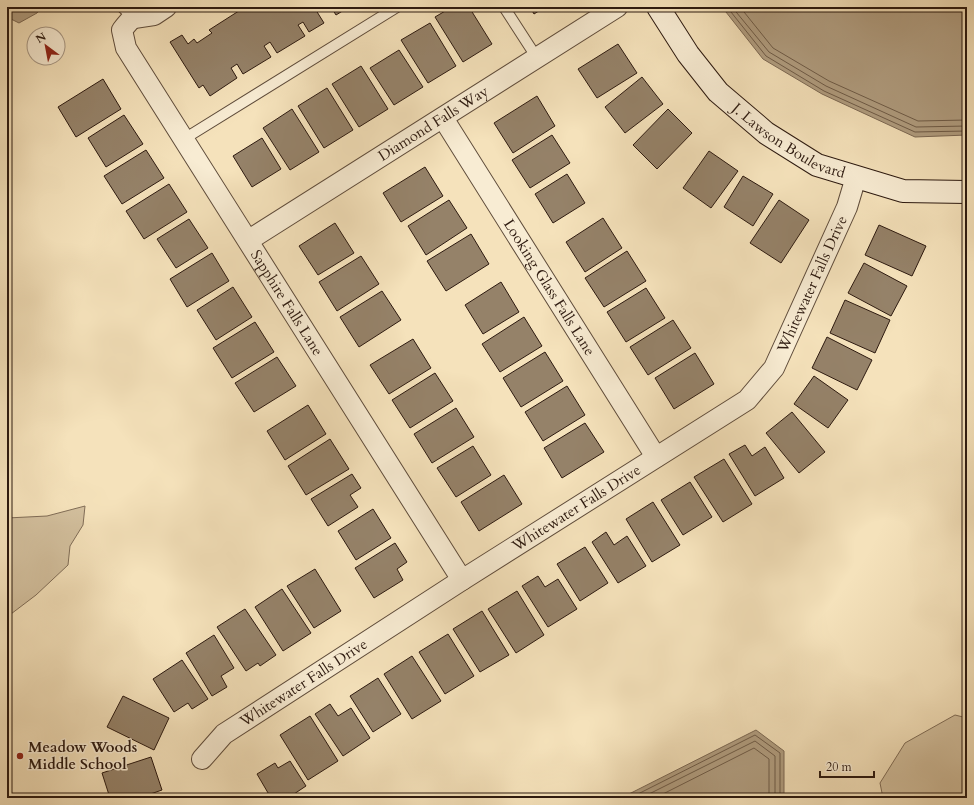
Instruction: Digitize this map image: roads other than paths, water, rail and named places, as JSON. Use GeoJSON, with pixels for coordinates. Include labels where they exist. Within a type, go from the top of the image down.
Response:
{"type":"FeatureCollection","features":[{"type":"Feature","properties":{"kind":"street"},"geometry":{"type":"LineString","coordinates":[[131,14],[154,15],[166,7]]}},
{"type":"Feature","properties":{"kind":"street","name":"Diamond Falls Way"},"geometry":{"type":"LineString","coordinates":[[249,240],[617,7]]}},
{"type":"Feature","properties":{"kind":"street","name":"J. Lawson Boulevard"},"geometry":{"type":"LineString","coordinates":[[658,7],[688,54],[718,92],[766,133],[817,165],[903,191],[967,192]]}},
{"type":"Feature","properties":{"kind":"street","name":"Sapphire Falls Lane"},"geometry":{"type":"LineString","coordinates":[[131,14],[122,30],[126,48],[249,240],[462,580]]}},
{"type":"Feature","properties":{"kind":"street","name":"Looking Glass Falls Lane"},"geometry":{"type":"LineString","coordinates":[[443,118],[656,457]]}},
{"type":"Feature","properties":{"kind":"street","name":"Whitewater Falls Drive"},"geometry":{"type":"LineString","coordinates":[[202,759],[224,734],[462,580],[747,400],[774,368],[847,207],[856,177]]}},
{"type":"Feature","properties":{"kind":"lane"},"geometry":{"type":"LineString","coordinates":[[184,139],[397,7]]}},
{"type":"Feature","properties":{"kind":"lane"},"geometry":{"type":"LineString","coordinates":[[504,7],[537,58]]}},
{"type":"Feature","properties":{"kind":"water"},"geometry":{"type":"Polygon","coordinates":[[[7,7],[42,7],[37,13],[19,23],[7,17],[7,7]]]}},
{"type":"Feature","properties":{"kind":"water"},"geometry":{"type":"Polygon","coordinates":[[[722,7],[967,7],[967,135],[915,137],[822,94],[763,59],[722,7]]]}},
{"type":"Feature","properties":{"kind":"water"},"geometry":{"type":"Polygon","coordinates":[[[756,730],[784,751],[784,798],[621,798],[756,730]]]}},
{"type":"Feature","properties":{"kind":"place","name":"Meadow Woods Middle School"},"geometry":{"type":"Point","coordinates":[20,756]}}]}
